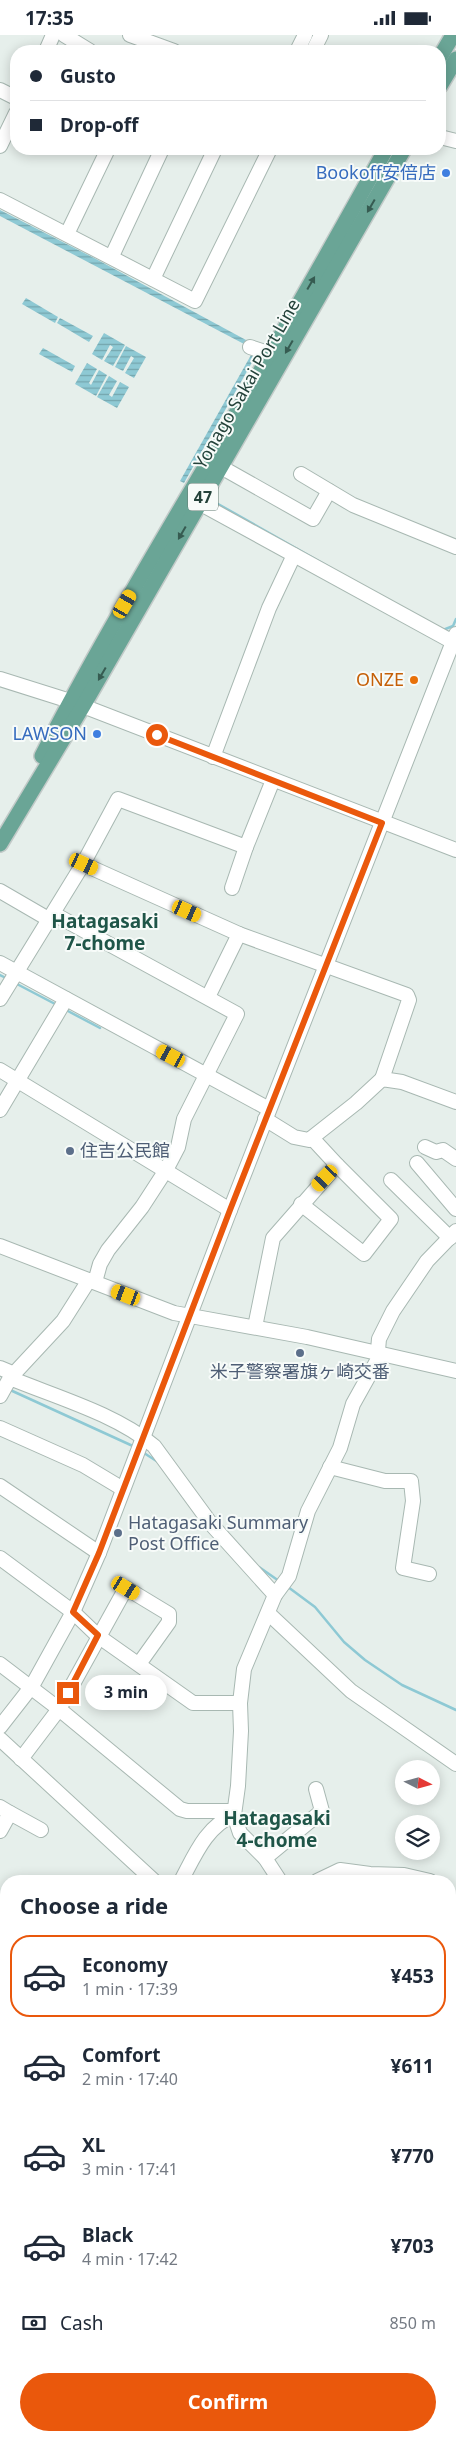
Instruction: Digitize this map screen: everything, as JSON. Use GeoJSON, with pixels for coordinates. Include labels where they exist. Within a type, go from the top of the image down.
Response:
{"type":"FeatureCollection","features":[{"type":"Feature","properties":{"kind":"main road"},"geometry":{"type":"LineString","coordinates":[[446,47],[453,35]]}},
{"type":"Feature","properties":{"kind":"main road"},"geometry":{"type":"LineString","coordinates":[[446,76],[456,59]]}},
{"type":"Feature","properties":{"kind":"main road","name":"Yonago Sakai Port Line"},"geometry":{"type":"LineString","coordinates":[[0,844],[77,704],[194,499],[271,354],[383,155]]}},
{"type":"Feature","properties":{"kind":"main road","name":"Yonago Sakai Port Line"},"geometry":{"type":"LineString","coordinates":[[194,499],[221,467],[401,155]]}},
{"type":"Feature","properties":{"kind":"main road","name":"Yonago Sakai Port Line"},"geometry":{"type":"LineString","coordinates":[[0,826],[77,704]]}},
{"type":"Feature","properties":{"kind":"street"},"geometry":{"type":"LineString","coordinates":[[64,35],[80,45]]}},
{"type":"Feature","properties":{"kind":"street"},"geometry":{"type":"LineString","coordinates":[[130,35],[157,44]]}},
{"type":"Feature","properties":{"kind":"street"},"geometry":{"type":"LineString","coordinates":[[0,146],[10,125]]}},
{"type":"Feature","properties":{"kind":"street"},"geometry":{"type":"LineString","coordinates":[[67,234],[105,155]]}},
{"type":"Feature","properties":{"kind":"street"},"geometry":{"type":"LineString","coordinates":[[112,256],[159,155]]}},
{"type":"Feature","properties":{"kind":"street"},"geometry":{"type":"LineString","coordinates":[[153,279],[212,155]]}},
{"type":"Feature","properties":{"kind":"street"},"geometry":{"type":"LineString","coordinates":[[0,200],[112,256],[195,301],[267,155]]}},
{"type":"Feature","properties":{"kind":"street"},"geometry":{"type":"LineString","coordinates":[[250,347],[271,354]]}},
{"type":"Feature","properties":{"kind":"street"},"geometry":{"type":"LineString","coordinates":[[221,467],[313,519],[329,491]]}},
{"type":"Feature","properties":{"kind":"street"},"geometry":{"type":"LineString","coordinates":[[301,475],[353,505],[456,547]]}},
{"type":"Feature","properties":{"kind":"street"},"geometry":{"type":"LineString","coordinates":[[0,1727],[32,1687],[73,1612],[99,1553],[267,1114],[454,638],[294,555],[194,499]]}},
{"type":"Feature","properties":{"kind":"street"},"geometry":{"type":"LineString","coordinates":[[213,757],[269,608],[294,555]]}},
{"type":"Feature","properties":{"kind":"street"},"geometry":{"type":"LineString","coordinates":[[0,679],[77,704],[456,850]]}},
{"type":"Feature","properties":{"kind":"street"},"geometry":{"type":"LineString","coordinates":[[232,888],[272,780]]}},
{"type":"Feature","properties":{"kind":"street"},"geometry":{"type":"LineString","coordinates":[[0,999],[84,864],[118,799],[246,847]]}},
{"type":"Feature","properties":{"kind":"street"},"geometry":{"type":"LineString","coordinates":[[0,963],[206,1075],[267,1114],[294,1137],[302,1140],[312,1138],[373,1089],[382,1079],[409,1000],[407,995],[239,935],[84,864]]}},
{"type":"Feature","properties":{"kind":"street"},"geometry":{"type":"LineString","coordinates":[[0,891],[208,997],[237,1014],[184,1119],[178,1147],[147,1201],[108,1250],[92,1281],[63,1321],[7,1373],[0,1396]]}},
{"type":"Feature","properties":{"kind":"street"},"geometry":{"type":"LineString","coordinates":[[208,997],[239,935]]}},
{"type":"Feature","properties":{"kind":"street"},"geometry":{"type":"LineString","coordinates":[[0,1109],[66,999]]}},
{"type":"Feature","properties":{"kind":"street"},"geometry":{"type":"LineString","coordinates":[[0,1070],[230,1210]]}},
{"type":"Feature","properties":{"kind":"street"},"geometry":{"type":"LineString","coordinates":[[382,1079],[402,1082],[456,1102]]}},
{"type":"Feature","properties":{"kind":"street"},"geometry":{"type":"LineString","coordinates":[[301,1204],[364,1255],[391,1219],[312,1138]]}},
{"type":"Feature","properties":{"kind":"street"},"geometry":{"type":"LineString","coordinates":[[425,1147],[436,1152],[443,1150],[456,1159]]}},
{"type":"Feature","properties":{"kind":"street"},"geometry":{"type":"LineString","coordinates":[[417,1163],[456,1209]]}},
{"type":"Feature","properties":{"kind":"street"},"geometry":{"type":"LineString","coordinates":[[255,1327],[273,1238],[337,1165]]}},
{"type":"Feature","properties":{"kind":"street"},"geometry":{"type":"LineString","coordinates":[[276,1875],[265,1858],[240,1833],[234,1815],[242,1731],[240,1703],[244,1669],[275,1595],[289,1576],[308,1511],[340,1448],[353,1404],[377,1361],[376,1353],[379,1339],[393,1311],[413,1279],[453,1235],[391,1180]]}},
{"type":"Feature","properties":{"kind":"street"},"geometry":{"type":"LineString","coordinates":[[0,1246],[174,1313],[255,1327],[456,1371]]}},
{"type":"Feature","properties":{"kind":"street"},"geometry":{"type":"LineString","coordinates":[[7,1373],[113,1420],[144,1437],[154,1446],[211,1524],[275,1595]]}},
{"type":"Feature","properties":{"kind":"street"},"geometry":{"type":"LineString","coordinates":[[0,1428],[59,1456],[83,1465],[123,1489]]}},
{"type":"Feature","properties":{"kind":"street"},"geometry":{"type":"LineString","coordinates":[[330,1467],[384,1481],[411,1481],[413,1501],[403,1569],[429,1574]]}},
{"type":"Feature","properties":{"kind":"street"},"geometry":{"type":"LineString","coordinates":[[0,1486],[99,1553]]}},
{"type":"Feature","properties":{"kind":"street"},"geometry":{"type":"LineString","coordinates":[[0,1558],[73,1612],[98,1635],[193,1703],[240,1703]]}},
{"type":"Feature","properties":{"kind":"street"},"geometry":{"type":"LineString","coordinates":[[22,1759],[59,1709],[98,1635],[126,1588],[168,1614],[169,1622],[139,1664]]}},
{"type":"Feature","properties":{"kind":"street"},"geometry":{"type":"LineString","coordinates":[[268,1613],[351,1691],[456,1764]]}},
{"type":"Feature","properties":{"kind":"street"},"geometry":{"type":"LineString","coordinates":[[0,1664],[32,1687],[180,1809],[187,1811],[230,1811],[234,1815]]}},
{"type":"Feature","properties":{"kind":"street"},"geometry":{"type":"LineString","coordinates":[[0,1739],[148,1875]]}},
{"type":"Feature","properties":{"kind":"street"},"geometry":{"type":"LineString","coordinates":[[265,1858],[322,1811],[316,1789]]}},
{"type":"Feature","properties":{"kind":"street"},"geometry":{"type":"LineString","coordinates":[[0,1831],[5,1810],[42,1830]]}},
{"type":"Feature","properties":{"kind":"street"},"geometry":{"type":"LineString","coordinates":[[184,1875],[198,1848],[212,1830],[226,1818],[234,1815]]}},
{"type":"Feature","properties":{"kind":"street"},"geometry":{"type":"LineString","coordinates":[[329,1875],[340,1870],[359,1875]]}},
{"type":"Feature","properties":{"kind":"water"},"geometry":{"type":"Polygon","coordinates":[[[0,210],[96,259],[246,340],[244,344],[0,216],[0,210]]]}},
{"type":"Feature","properties":{"kind":"water"},"geometry":{"type":"Polygon","coordinates":[[[26,298],[58,317],[55,323],[22,304],[26,298]]]}},
{"type":"Feature","properties":{"kind":"water"},"geometry":{"type":"Polygon","coordinates":[[[60,318],[93,336],[89,342],[57,323],[60,318]]]}},
{"type":"Feature","properties":{"kind":"water"},"geometry":{"type":"Polygon","coordinates":[[[104,333],[125,345],[113,366],[104,361],[113,347],[110,345],[102,360],[92,354],[104,333]]]}},
{"type":"Feature","properties":{"kind":"water"},"geometry":{"type":"Polygon","coordinates":[[[126,346],[146,357],[134,378],[125,373],[134,358],[131,356],[123,371],[115,367],[126,346]]]}},
{"type":"Feature","properties":{"kind":"water"},"geometry":{"type":"Polygon","coordinates":[[[43,348],[75,366],[72,372],[39,354],[43,348]]]}},
{"type":"Feature","properties":{"kind":"water"},"geometry":{"type":"Polygon","coordinates":[[[251,355],[255,357],[184,483],[180,481],[251,355]]]}},
{"type":"Feature","properties":{"kind":"water"},"geometry":{"type":"Polygon","coordinates":[[[87,363],[97,369],[89,383],[91,385],[99,370],[107,375],[96,396],[75,384],[87,363]]]}},
{"type":"Feature","properties":{"kind":"water"},"geometry":{"type":"Polygon","coordinates":[[[109,376],[117,381],[109,395],[112,397],[120,382],[129,387],[117,408],[97,397],[109,376]]]}},
{"type":"Feature","properties":{"kind":"waterway"},"geometry":{"type":"LineString","coordinates":[[211,500],[331,568]]}},
{"type":"Feature","properties":{"kind":"waterway"},"geometry":{"type":"LineString","coordinates":[[443,630],[453,626],[456,619]]}},
{"type":"Feature","properties":{"kind":"waterway"},"geometry":{"type":"LineString","coordinates":[[0,975],[6,978]]}},
{"type":"Feature","properties":{"kind":"waterway"},"geometry":{"type":"LineString","coordinates":[[15,983],[57,1005]]}},
{"type":"Feature","properties":{"kind":"waterway"},"geometry":{"type":"LineString","coordinates":[[66,1010],[100,1028]]}},
{"type":"Feature","properties":{"kind":"waterway"},"geometry":{"type":"LineString","coordinates":[[8,1389],[135,1447]]}},
{"type":"Feature","properties":{"kind":"waterway"},"geometry":{"type":"LineString","coordinates":[[144,1453],[158,1462]]}},
{"type":"Feature","properties":{"kind":"waterway"},"geometry":{"type":"LineString","coordinates":[[259,1567],[279,1581]]}},
{"type":"Feature","properties":{"kind":"waterway"},"geometry":{"type":"LineString","coordinates":[[288,1587],[315,1607],[344,1642],[365,1660],[402,1685],[456,1710]]}},
{"type":"Feature","properties":{"kind":"place","name":"Bookoff安倍店"},"geometry":{"type":"Point","coordinates":[446,173]}},
{"type":"Feature","properties":{"kind":"place","name":"ONZE"},"geometry":{"type":"Point","coordinates":[414,680]}},
{"type":"Feature","properties":{"kind":"place","name":"LAWSON"},"geometry":{"type":"Point","coordinates":[97,734]}},
{"type":"Feature","properties":{"kind":"place","name":"住吉公民館"},"geometry":{"type":"Point","coordinates":[70,1151]}},
{"type":"Feature","properties":{"kind":"place","name":"米子警察署旗ヶ崎交番"},"geometry":{"type":"Point","coordinates":[300,1353]}},
{"type":"Feature","properties":{"kind":"place","name":"Hatagasaki Summary Post Office"},"geometry":{"type":"Point","coordinates":[118,1533]}},
{"type":"Feature","properties":{"kind":"district","name":"Hatagasaki 7-chome"},"geometry":{"type":"Point","coordinates":[105,932]}},
{"type":"Feature","properties":{"kind":"district","name":"Hatagasaki 4-chome"},"geometry":{"type":"Point","coordinates":[277,1829]}},
{"type":"Feature","properties":{"kind":"route"},"geometry":{"type":"LineString","coordinates":[[68,1693],[98,1635],[73,1612],[99,1553],[269,1109],[382,823],[157,735]]}}]}
